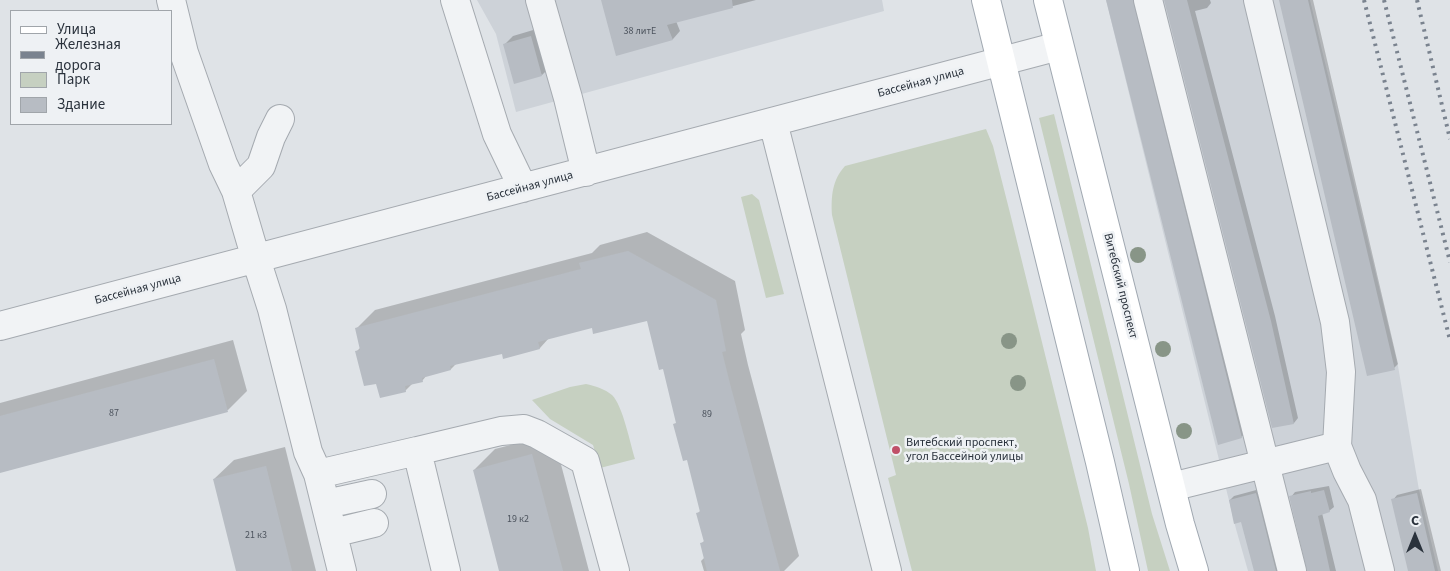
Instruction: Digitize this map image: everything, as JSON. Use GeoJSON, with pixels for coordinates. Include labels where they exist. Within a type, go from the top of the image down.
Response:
{"type":"FeatureCollection","features":[{"type":"Feature","properties":{"kind":"main road"},"geometry":{"type":"LineString","coordinates":[[986,0],[1125,571]]}},
{"type":"Feature","properties":{"kind":"main road","name":"Витебский проспект"},"geometry":{"type":"LineString","coordinates":[[1048,0],[1180,524],[1194,571]]}},
{"type":"Feature","properties":{"kind":"street"},"geometry":{"type":"LineString","coordinates":[[170,0],[184,53],[223,164],[236,191],[272,309],[308,452],[318,474],[342,571]]}},
{"type":"Feature","properties":{"kind":"street"},"geometry":{"type":"LineString","coordinates":[[455,0],[497,134],[523,188]]}},
{"type":"Feature","properties":{"kind":"street"},"geometry":{"type":"LineString","coordinates":[[540,0],[568,98],[586,172]]}},
{"type":"Feature","properties":{"kind":"street"},"geometry":{"type":"LineString","coordinates":[[1148,0],[1292,571]]}},
{"type":"Feature","properties":{"kind":"street"},"geometry":{"type":"LineString","coordinates":[[1258,0],[1335,322],[1341,372],[1337,446],[1347,472],[1362,500],[1380,571]]}},
{"type":"Feature","properties":{"kind":"street","name":"Бассейная улица"},"geometry":{"type":"LineString","coordinates":[[0,326],[1059,46]]}},
{"type":"Feature","properties":{"kind":"street"},"geometry":{"type":"LineString","coordinates":[[236,191],[261,166],[271,137],[280,119]]}},
{"type":"Feature","properties":{"kind":"street"},"geometry":{"type":"LineString","coordinates":[[773,122],[887,571]]}},
{"type":"Feature","properties":{"kind":"street"},"geometry":{"type":"LineString","coordinates":[[318,474],[501,431],[524,428],[585,461],[615,571]]}},
{"type":"Feature","properties":{"kind":"street"},"geometry":{"type":"LineString","coordinates":[[1171,487],[1337,446]]}},
{"type":"Feature","properties":{"kind":"street"},"geometry":{"type":"LineString","coordinates":[[417,451],[446,571]]}},
{"type":"Feature","properties":{"kind":"street"},"geometry":{"type":"LineString","coordinates":[[326,504],[372,494]]}},
{"type":"Feature","properties":{"kind":"street"},"geometry":{"type":"LineString","coordinates":[[333,533],[374,523]]}},
{"type":"Feature","properties":{"kind":"shaded area"},"geometry":{"type":"Polygon","coordinates":[[[477,0],[882,0],[884,11],[516,112],[496,34],[477,0]]]}},
{"type":"Feature","properties":{"kind":"shaded area"},"geometry":{"type":"Polygon","coordinates":[[[1106,0],[1310,0],[1398,366],[1419,490],[1438,571],[1248,571],[1236,529],[1106,0]]]}},
{"type":"Feature","properties":{"kind":"green space"},"geometry":{"type":"Polygon","coordinates":[[[1054,114],[1152,514],[1170,571],[1148,571],[1129,484],[1039,118],[1054,114]]]}},
{"type":"Feature","properties":{"kind":"green space"},"geometry":{"type":"Polygon","coordinates":[[[986,129],[993,146],[1010,213],[1088,528],[1096,571],[912,571],[888,478],[896,475],[832,215],[832,195],[835,183],[845,166],[986,129]]]}},
{"type":"Feature","properties":{"kind":"green space"},"geometry":{"type":"Polygon","coordinates":[[[752,194],[759,200],[784,294],[766,298],[741,197],[752,194]]]}},
{"type":"Feature","properties":{"kind":"green space"},"geometry":{"type":"Polygon","coordinates":[[[586,384],[606,391],[616,400],[623,416],[635,459],[600,468],[593,445],[550,419],[532,400],[570,387],[586,384]]]}},
{"type":"Feature","properties":{"kind":"building"},"geometry":{"type":"Polygon","coordinates":[[[601,0],[732,0],[733,8],[667,25],[673,40],[616,56],[601,0]]]}},
{"type":"Feature","properties":{"kind":"building"},"geometry":{"type":"Polygon","coordinates":[[[1106,0],[1133,0],[1242,438],[1218,445],[1106,0]]]}},
{"type":"Feature","properties":{"kind":"building"},"geometry":{"type":"Polygon","coordinates":[[[1164,0],[1187,0],[1271,321],[1294,424],[1272,428],[1164,0]]]}},
{"type":"Feature","properties":{"kind":"building"},"geometry":{"type":"Polygon","coordinates":[[[1279,0],[1308,0],[1395,370],[1367,376],[1279,0]]]}},
{"type":"Feature","properties":{"kind":"building"},"geometry":{"type":"Polygon","coordinates":[[[531,36],[542,76],[514,84],[503,44],[531,36]]]}},
{"type":"Feature","properties":{"kind":"building"},"geometry":{"type":"Polygon","coordinates":[[[628,251],[716,300],[726,351],[722,352],[780,571],[707,571],[700,543],[704,542],[696,513],[700,512],[687,460],[683,461],[673,424],[676,423],[663,369],[659,370],[647,321],[593,334],[592,328],[538,342],[540,349],[503,359],[502,354],[450,366],[451,370],[422,378],[423,382],[405,386],[406,392],[380,398],[376,384],[364,386],[355,351],[360,350],[355,328],[581,269],[579,263],[628,251]]]}},
{"type":"Feature","properties":{"kind":"building"},"geometry":{"type":"Polygon","coordinates":[[[214,359],[228,412],[0,473],[0,416],[214,359]]]}},
{"type":"Feature","properties":{"kind":"building"},"geometry":{"type":"Polygon","coordinates":[[[532,454],[563,571],[499,571],[473,470],[532,454]]]}},
{"type":"Feature","properties":{"kind":"building"},"geometry":{"type":"Polygon","coordinates":[[[266,466],[292,571],[236,571],[213,479],[266,466]]]}},
{"type":"Feature","properties":{"kind":"building"},"geometry":{"type":"Polygon","coordinates":[[[1324,490],[1330,512],[1318,516],[1330,571],[1307,571],[1289,496],[1324,490]]]}},
{"type":"Feature","properties":{"kind":"building"},"geometry":{"type":"Polygon","coordinates":[[[1256,493],[1276,571],[1254,571],[1241,522],[1234,524],[1229,500],[1256,493]]]}},
{"type":"Feature","properties":{"kind":"building"},"geometry":{"type":"Polygon","coordinates":[[[1417,493],[1435,571],[1408,571],[1391,499],[1417,493]]]}},
{"type":"Feature","properties":{"kind":"railway"},"geometry":{"type":"LineString","coordinates":[[1364,0],[1450,340]]}},
{"type":"Feature","properties":{"kind":"railway"},"geometry":{"type":"LineString","coordinates":[[1384,0],[1450,262]]}},
{"type":"Feature","properties":{"kind":"railway"},"geometry":{"type":"LineString","coordinates":[[1417,0],[1450,139]]}},
{"type":"Feature","properties":{"kind":"place","name":"Витебский проспект, угол Бассейной улицы"},"geometry":{"type":"Point","coordinates":[896,450]}}]}
